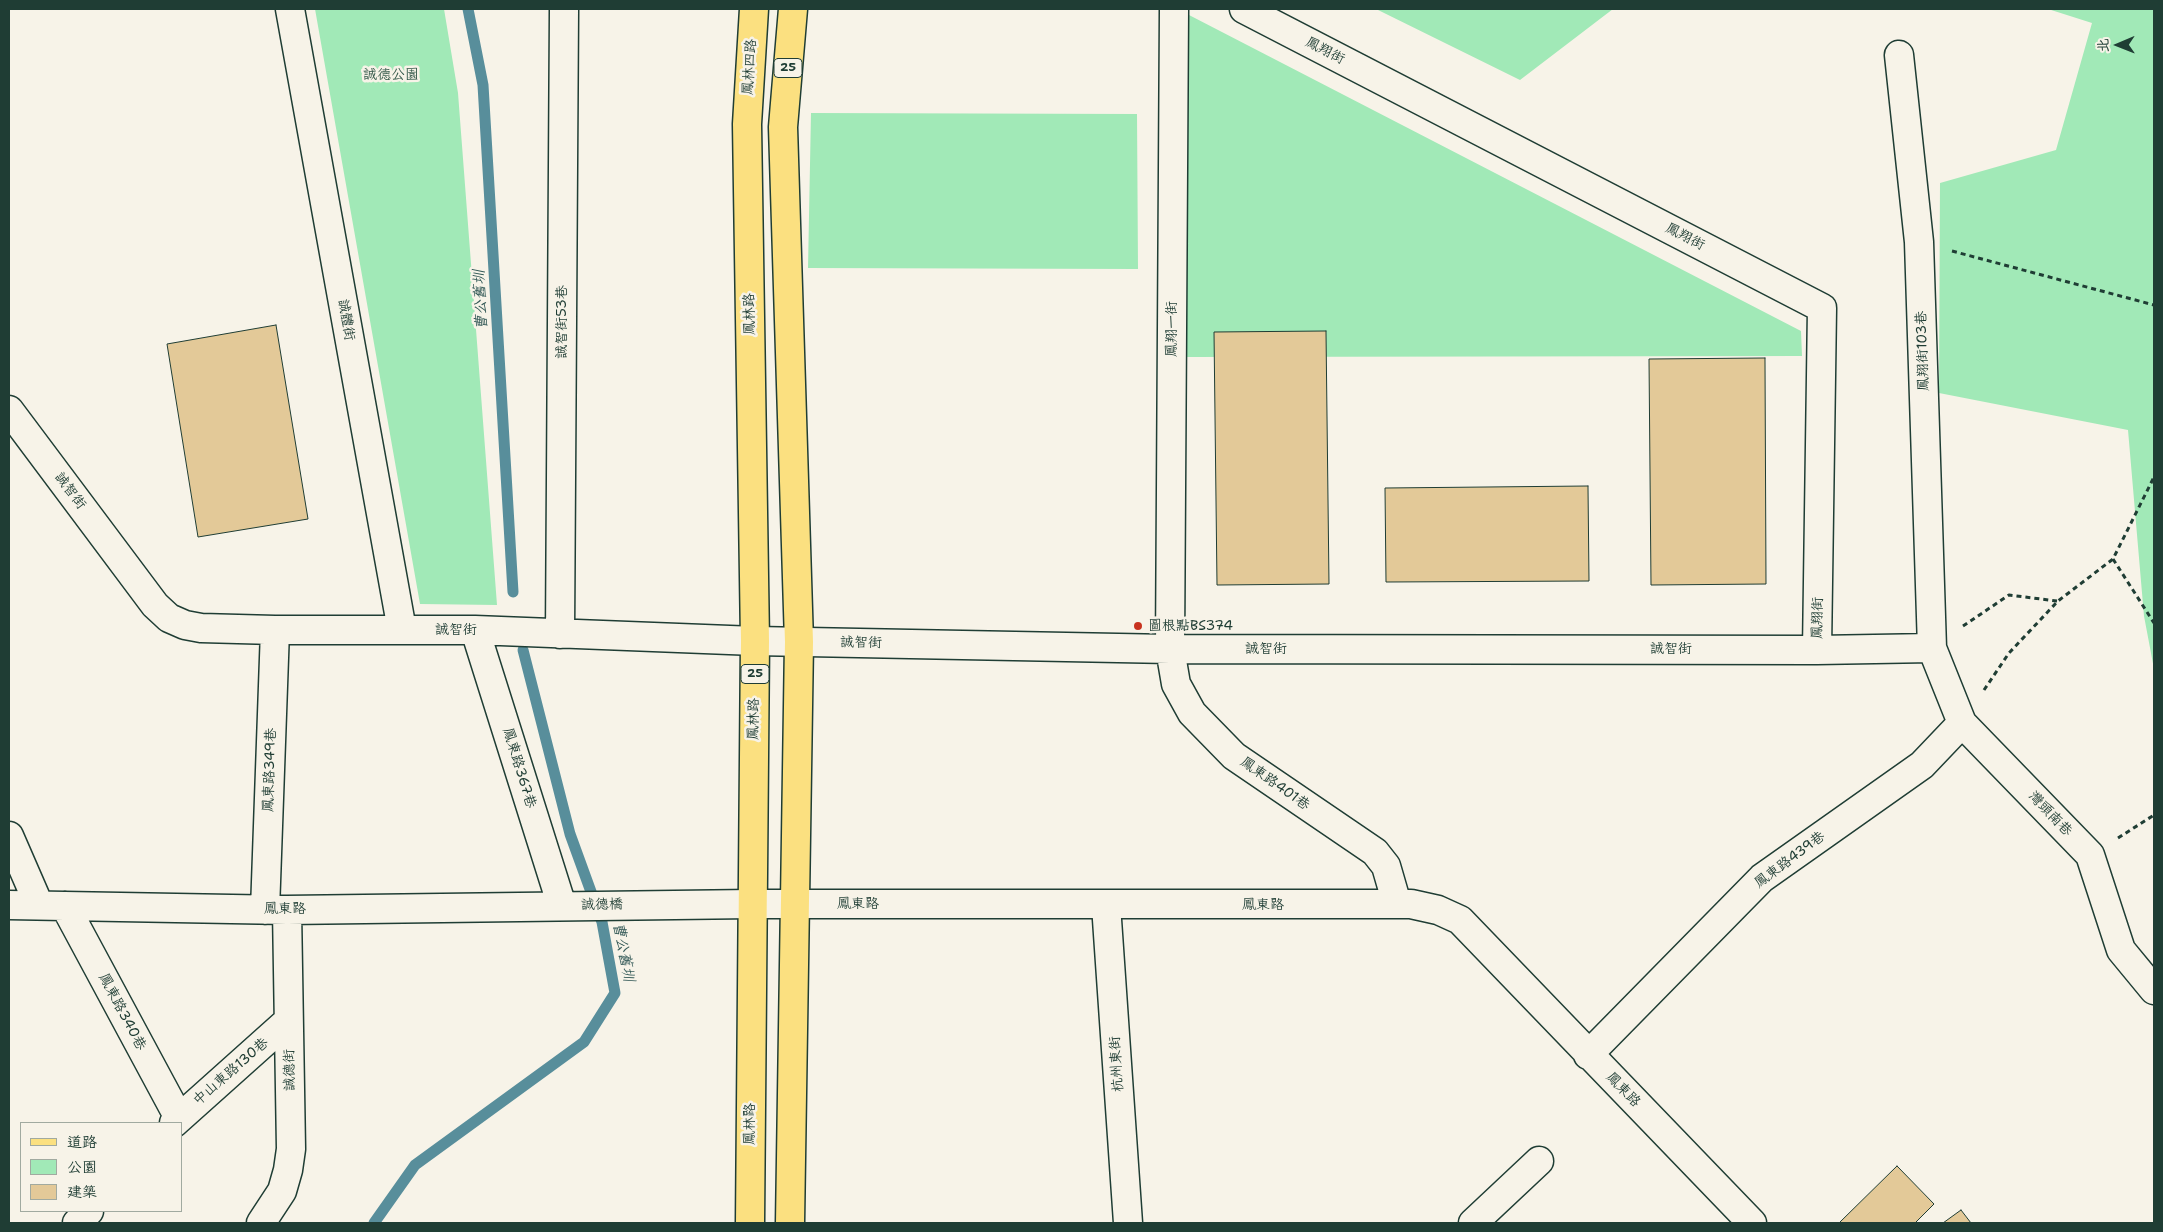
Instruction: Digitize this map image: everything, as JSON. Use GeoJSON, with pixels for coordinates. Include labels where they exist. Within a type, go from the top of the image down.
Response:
{"type":"FeatureCollection","features":[{"type":"Feature","properties":{"kind":"main road","name":"鳳林四路"},"geometry":{"type":"LineString","coordinates":[[747,124],[754,9]]}},
{"type":"Feature","properties":{"kind":"main road","name":"25"},"geometry":{"type":"LineString","coordinates":[[790,1223],[799,642],[783,127],[793,9]]}},
{"type":"Feature","properties":{"kind":"main road","name":"鳳林路"},"geometry":{"type":"LineString","coordinates":[[747,124],[755,641],[750,1223]]}},
{"type":"Feature","properties":{"kind":"street","name":"誠體街"},"geometry":{"type":"LineString","coordinates":[[290,9],[402,630]]}},
{"type":"Feature","properties":{"kind":"street","name":"鳳翔一街"},"geometry":{"type":"LineString","coordinates":[[1170,649],[1174,9]]}},
{"type":"Feature","properties":{"kind":"street","name":"鳳翔街"},"geometry":{"type":"LineString","coordinates":[[1244,9],[1822,308],[1817,650]]}},
{"type":"Feature","properties":{"kind":"street","name":"誠智街53巷"},"geometry":{"type":"LineString","coordinates":[[560,634],[564,10]]}},
{"type":"Feature","properties":{"kind":"street","name":"鳳翔街103巷"},"geometry":{"type":"LineString","coordinates":[[1899,55],[1919,242],[1932,648]]}},
{"type":"Feature","properties":{"kind":"street","name":"誠智街"},"geometry":{"type":"LineString","coordinates":[[9,410],[155,605],[169,618],[185,625],[200,628],[476,630],[755,641],[1170,649],[1817,650],[1932,648]]}},
{"type":"Feature","properties":{"kind":"street","name":"鳳東路349巷"},"geometry":{"type":"LineString","coordinates":[[275,630],[276,910]]}},
{"type":"Feature","properties":{"kind":"street","name":"鳳東路367巷"},"geometry":{"type":"LineString","coordinates":[[476,630],[562,906]]}},
{"type":"Feature","properties":{"kind":"street","name":"灣頭南巷"},"geometry":{"type":"LineString","coordinates":[[1932,648],[1962,723],[2090,856],[2121,950],[2154,990]]}},
{"type":"Feature","properties":{"kind":"street","name":"鳳東路401巷"},"geometry":{"type":"LineString","coordinates":[[1170,649],[1176,684],[1192,713],[1234,756],[1375,852],[1386,866],[1397,904]]}},
{"type":"Feature","properties":{"kind":"street","name":"鳳東路439巷"},"geometry":{"type":"LineString","coordinates":[[1588,1055],[1762,878],[1922,765],[1962,723]]}},
{"type":"Feature","properties":{"kind":"street","name":"鳳東路340巷"},"geometry":{"type":"LineString","coordinates":[[9,836],[52,906],[176,1120]]}},
{"type":"Feature","properties":{"kind":"street","name":"鳳東路"},"geometry":{"type":"LineString","coordinates":[[642,905],[1106,906],[1410,904],[1438,910],[1460,920],[1588,1055],[1752,1223]]}},
{"type":"Feature","properties":{"kind":"street","name":"鳳東路"},"geometry":{"type":"LineString","coordinates":[[9,905],[276,910],[562,906]]}},
{"type":"Feature","properties":{"kind":"street","name":"誠德橋"},"geometry":{"type":"LineString","coordinates":[[562,906],[642,905]]}},
{"type":"Feature","properties":{"kind":"street","name":"杭州東街"},"geometry":{"type":"LineString","coordinates":[[1106,906],[1128,1223]]}},
{"type":"Feature","properties":{"kind":"street","name":"誠德街"},"geometry":{"type":"LineString","coordinates":[[261,1223],[282,1191],[291,1149],[288,1021],[276,910]]}},
{"type":"Feature","properties":{"kind":"street","name":"中山東路130巷"},"geometry":{"type":"LineString","coordinates":[[176,1120],[288,1021]]}},
{"type":"Feature","properties":{"kind":"street"},"geometry":{"type":"LineString","coordinates":[[1473,1223],[1539,1161]]}},
{"type":"Feature","properties":{"kind":"street"},"geometry":{"type":"LineString","coordinates":[[77,1223],[89,1212]]}},
{"type":"Feature","properties":{"kind":"path"},"geometry":{"type":"LineString","coordinates":[[1919,242],[2154,305]]}},
{"type":"Feature","properties":{"kind":"path"},"geometry":{"type":"LineString","coordinates":[[1962,723],[2009,654],[2058,601],[2113,559],[2154,477]]}},
{"type":"Feature","properties":{"kind":"path"},"geometry":{"type":"LineString","coordinates":[[2113,559],[2154,623]]}},
{"type":"Feature","properties":{"kind":"path"},"geometry":{"type":"LineString","coordinates":[[1932,648],[2010,595],[2058,601]]}},
{"type":"Feature","properties":{"kind":"path"},"geometry":{"type":"LineString","coordinates":[[2090,856],[2154,815]]}},
{"type":"Feature","properties":{"kind":"green space","name":"誠德公園"},"geometry":{"type":"Polygon","coordinates":[[[315,9],[444,9],[458,93],[497,605],[420,604],[315,9]]]}},
{"type":"Feature","properties":{"kind":"green space"},"geometry":{"type":"Polygon","coordinates":[[[1376,9],[1613,9],[1520,80],[1376,9]]]}},
{"type":"Feature","properties":{"kind":"green space"},"geometry":{"type":"Polygon","coordinates":[[[2048,9],[2154,9],[2154,669],[2144,616],[2128,430],[1939,393],[1940,183],[2056,150],[2092,23],[2048,9]]]}},
{"type":"Feature","properties":{"kind":"green space"},"geometry":{"type":"Polygon","coordinates":[[[1189,15],[1801,331],[1802,356],[1184,357],[1189,15]]]}},
{"type":"Feature","properties":{"kind":"green space"},"geometry":{"type":"Polygon","coordinates":[[[811,113],[1137,114],[1138,269],[808,268],[811,113]]]}},
{"type":"Feature","properties":{"kind":"building"},"geometry":{"type":"Polygon","coordinates":[[[276,325],[308,519],[198,537],[167,344],[276,325]]]}},
{"type":"Feature","properties":{"kind":"building"},"geometry":{"type":"Polygon","coordinates":[[[1326,331],[1329,584],[1217,585],[1214,332],[1326,331]]]}},
{"type":"Feature","properties":{"kind":"building"},"geometry":{"type":"Polygon","coordinates":[[[1765,358],[1766,584],[1651,585],[1649,359],[1765,358]]]}},
{"type":"Feature","properties":{"kind":"building"},"geometry":{"type":"Polygon","coordinates":[[[1588,486],[1589,581],[1386,582],[1385,488],[1588,486]]]}},
{"type":"Feature","properties":{"kind":"building"},"geometry":{"type":"Polygon","coordinates":[[[1897,1166],[1934,1204],[1915,1223],[1839,1223],[1897,1166]]]}},
{"type":"Feature","properties":{"kind":"building"},"geometry":{"type":"Polygon","coordinates":[[[1961,1210],[1971,1223],[1943,1223],[1961,1210]]]}},
{"type":"Feature","properties":{"kind":"waterway","name":"曹公舊圳"},"geometry":{"type":"LineString","coordinates":[[468,9],[483,85],[513,592]]}},
{"type":"Feature","properties":{"kind":"waterway","name":"曹公舊圳"},"geometry":{"type":"LineString","coordinates":[[374,1223],[415,1165],[584,1042],[615,993],[602,922],[570,834],[523,650]]}},
{"type":"Feature","properties":{"kind":"place","name":"圖根點BS374"},"geometry":{"type":"Point","coordinates":[1138,626]}}]}
